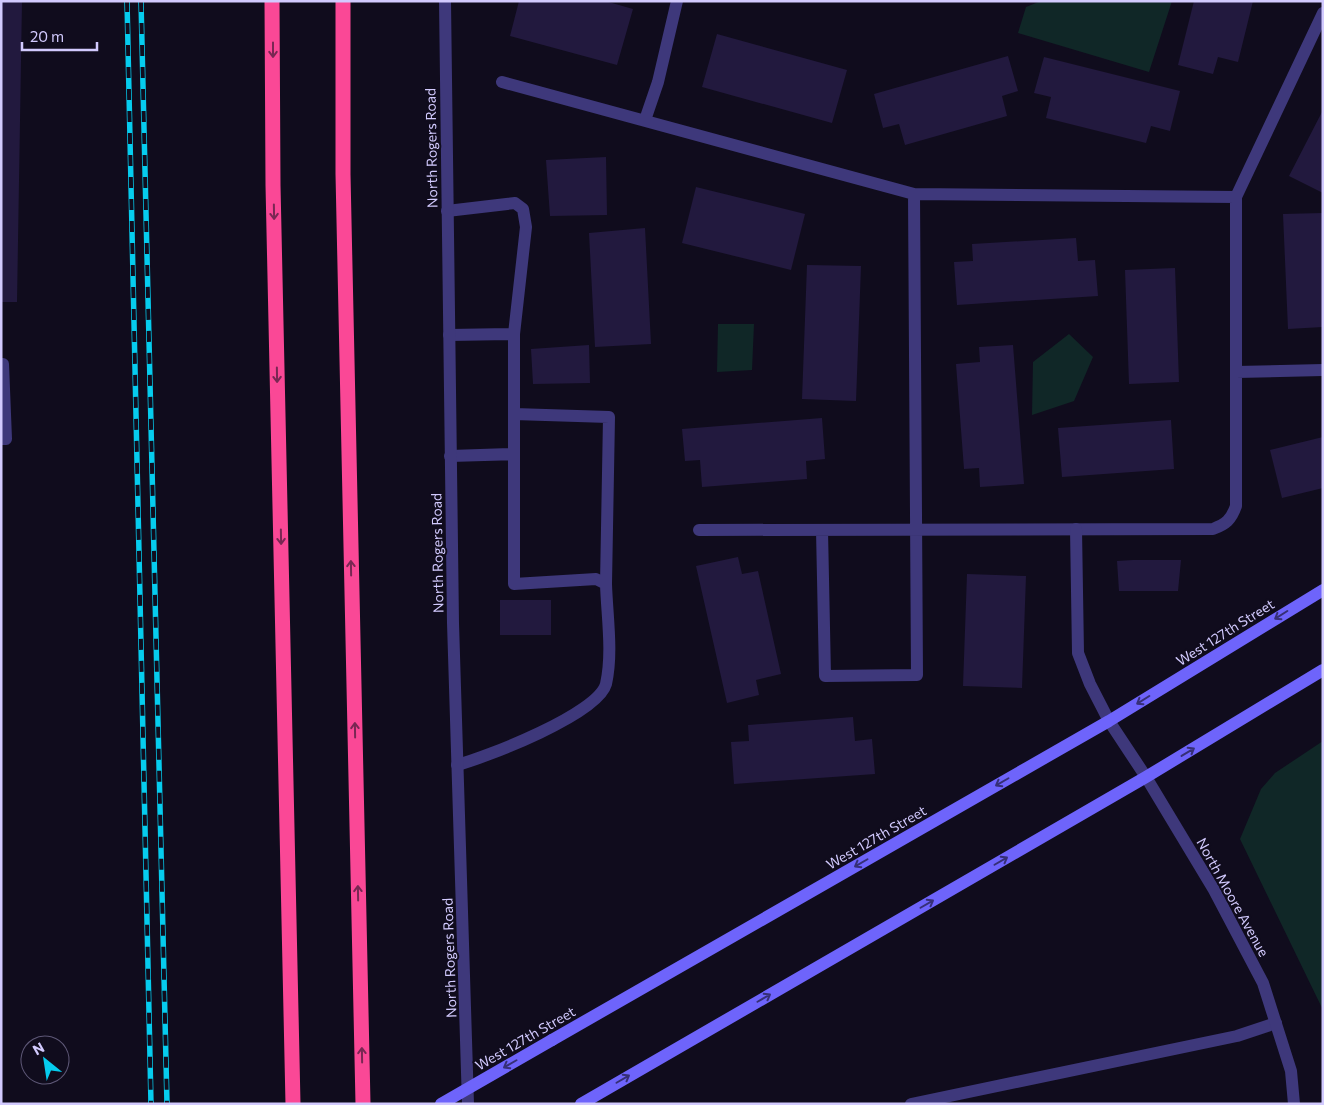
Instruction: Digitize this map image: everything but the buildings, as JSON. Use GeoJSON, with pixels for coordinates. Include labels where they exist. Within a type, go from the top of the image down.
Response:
{"type":"FeatureCollection","features":[{"type":"Feature","properties":{"kind":"highway"},"geometry":{"type":"LineString","coordinates":[[272,1],[273,196],[293,1104]]}},
{"type":"Feature","properties":{"kind":"highway"},"geometry":{"type":"LineString","coordinates":[[344,1],[343,174],[363,1104]]}},
{"type":"Feature","properties":{"kind":"main road","name":"West 127th Street"},"geometry":{"type":"LineString","coordinates":[[441,1104],[1110,721],[1323,590]]}},
{"type":"Feature","properties":{"kind":"main road"},"geometry":{"type":"LineString","coordinates":[[581,1104],[1146,777],[1323,670]]}},
{"type":"Feature","properties":{"kind":"street","name":"North Rogers Road"},"geometry":{"type":"LineString","coordinates":[[445,1],[450,456],[468,1104]]}},
{"type":"Feature","properties":{"kind":"street"},"geometry":{"type":"LineString","coordinates":[[645,120],[658,82],[677,1]]}},
{"type":"Feature","properties":{"kind":"street"},"geometry":{"type":"LineString","coordinates":[[699,530],[1212,530],[1225,525],[1232,518],[1236,506],[1236,197],[1323,13]]}},
{"type":"Feature","properties":{"kind":"street"},"geometry":{"type":"LineString","coordinates":[[502,82],[914,194],[1236,197]]}},
{"type":"Feature","properties":{"kind":"street"},"geometry":{"type":"LineString","coordinates":[[822,530],[825,676],[917,675],[914,194]]}},
{"type":"Feature","properties":{"kind":"street"},"geometry":{"type":"LineString","coordinates":[[447,210],[515,203],[523,209],[526,227],[514,334],[514,584],[596,579],[606,584]]}},
{"type":"Feature","properties":{"kind":"street"},"geometry":{"type":"LineString","coordinates":[[449,335],[514,334]]}},
{"type":"Feature","properties":{"kind":"street"},"geometry":{"type":"LineString","coordinates":[[1,364],[3,364],[6,439],[1,439]]}},
{"type":"Feature","properties":{"kind":"street"},"geometry":{"type":"LineString","coordinates":[[1236,372],[1323,370]]}},
{"type":"Feature","properties":{"kind":"street"},"geometry":{"type":"LineString","coordinates":[[458,764],[478,760],[557,724],[592,704],[606,686],[608,656],[606,584],[609,417],[514,414]]}},
{"type":"Feature","properties":{"kind":"street"},"geometry":{"type":"LineString","coordinates":[[450,456],[514,454]]}},
{"type":"Feature","properties":{"kind":"street","name":"North Moore Avenue"},"geometry":{"type":"LineString","coordinates":[[1076,529],[1078,653],[1090,684],[1110,721],[1214,890],[1263,983],[1291,1070],[1294,1104]]}},
{"type":"Feature","properties":{"kind":"street"},"geometry":{"type":"LineString","coordinates":[[912,1104],[1237,1036],[1276,1023]]}},
{"type":"Feature","properties":{"kind":"green space"},"geometry":{"type":"Polygon","coordinates":[[[1041,1],[1172,1],[1149,72],[1018,33],[1026,7],[1041,1]]]}},
{"type":"Feature","properties":{"kind":"green space"},"geometry":{"type":"Polygon","coordinates":[[[718,324],[754,324],[752,370],[717,372],[718,324]]]}},
{"type":"Feature","properties":{"kind":"green space"},"geometry":{"type":"Polygon","coordinates":[[[1069,334],[1093,357],[1074,401],[1032,415],[1033,362],[1069,334]]]}},
{"type":"Feature","properties":{"kind":"green space"},"geometry":{"type":"Polygon","coordinates":[[[1323,741],[1323,1010],[1240,839],[1261,789],[1275,773],[1323,741]]]}},
{"type":"Feature","properties":{"kind":"railway"},"geometry":{"type":"LineString","coordinates":[[127,1],[151,1104]]}},
{"type":"Feature","properties":{"kind":"railway"},"geometry":{"type":"LineString","coordinates":[[141,1],[167,1104]]}}]}
